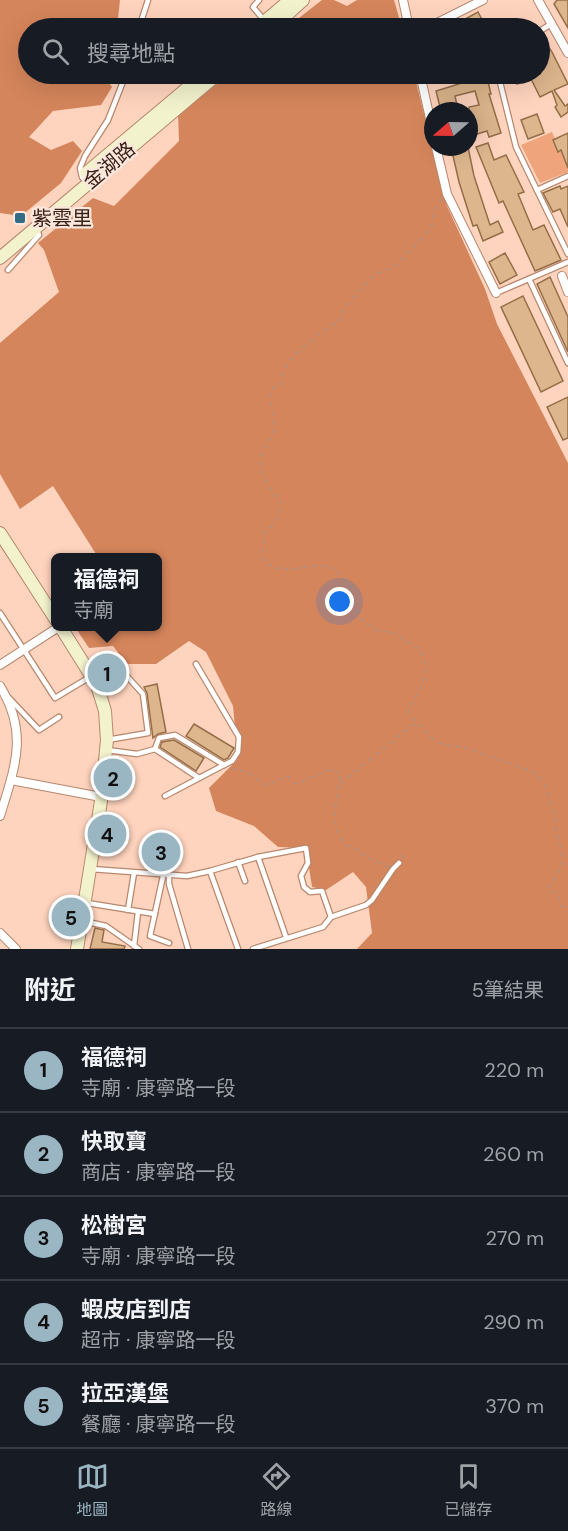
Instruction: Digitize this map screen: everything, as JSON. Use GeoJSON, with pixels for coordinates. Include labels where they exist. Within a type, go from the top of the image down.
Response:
{"type":"FeatureCollection","features":[{"type":"Feature","properties":{"kind":"main road"},"geometry":{"type":"LineString","coordinates":[[275,18],[290,0]]}},
{"type":"Feature","properties":{"kind":"main road"},"geometry":{"type":"LineString","coordinates":[[279,18],[303,0]]}},
{"type":"Feature","properties":{"kind":"main road","name":"金湖路"},"geometry":{"type":"LineString","coordinates":[[0,258],[193,84]]}},
{"type":"Feature","properties":{"kind":"main road","name":"金湖路"},"geometry":{"type":"LineString","coordinates":[[0,247],[205,84]]}},
{"type":"Feature","properties":{"kind":"main road"},"geometry":{"type":"LineString","coordinates":[[0,533],[51,612]]}},
{"type":"Feature","properties":{"kind":"main road"},"geometry":{"type":"LineString","coordinates":[[63,631],[95,680],[105,711],[107,745],[91,869],[77,949]]}},
{"type":"Feature","properties":{"kind":"street"},"geometry":{"type":"LineString","coordinates":[[403,0],[408,18]]}},
{"type":"Feature","properties":{"kind":"street"},"geometry":{"type":"LineString","coordinates":[[447,18],[483,0]]}},
{"type":"Feature","properties":{"kind":"street"},"geometry":{"type":"LineString","coordinates":[[538,0],[548,18]]}},
{"type":"Feature","properties":{"kind":"street"},"geometry":{"type":"LineString","coordinates":[[551,24],[568,53]]}},
{"type":"Feature","properties":{"kind":"street"},"geometry":{"type":"LineString","coordinates":[[422,84],[426,102]]}},
{"type":"Feature","properties":{"kind":"street"},"geometry":{"type":"LineString","coordinates":[[438,156],[447,194],[496,293]]}},
{"type":"Feature","properties":{"kind":"street"},"geometry":{"type":"LineString","coordinates":[[562,276],[568,292]]}},
{"type":"Feature","properties":{"kind":"street"},"geometry":{"type":"LineString","coordinates":[[0,665],[54,631]]}},
{"type":"Feature","properties":{"kind":"street"},"geometry":{"type":"LineString","coordinates":[[0,816],[17,753],[17,723],[2,690]]}},
{"type":"Feature","properties":{"kind":"street"},"geometry":{"type":"LineString","coordinates":[[11,780],[101,797]]}},
{"type":"Feature","properties":{"kind":"street"},"geometry":{"type":"LineString","coordinates":[[0,933],[16,949]]}},
{"type":"Feature","properties":{"kind":"lane"},"geometry":{"type":"LineString","coordinates":[[142,18],[148,0]]}},
{"type":"Feature","properties":{"kind":"lane"},"geometry":{"type":"LineString","coordinates":[[259,0],[253,7],[261,18]]}},
{"type":"Feature","properties":{"kind":"lane"},"geometry":{"type":"LineString","coordinates":[[85,180],[80,168],[108,120],[122,84]]}},
{"type":"Feature","properties":{"kind":"lane"},"geometry":{"type":"LineString","coordinates":[[500,84],[516,147],[568,254]]}},
{"type":"Feature","properties":{"kind":"lane"},"geometry":{"type":"LineString","coordinates":[[537,190],[568,176]]}},
{"type":"Feature","properties":{"kind":"lane"},"geometry":{"type":"LineString","coordinates":[[8,270],[39,235],[36,227]]}},
{"type":"Feature","properties":{"kind":"lane"},"geometry":{"type":"LineString","coordinates":[[496,293],[568,262]]}},
{"type":"Feature","properties":{"kind":"lane"},"geometry":{"type":"LineString","coordinates":[[529,279],[568,363]]}},
{"type":"Feature","properties":{"kind":"lane"},"geometry":{"type":"LineString","coordinates":[[0,614],[55,698],[95,680],[125,674],[143,694],[148,734],[107,745]]}},
{"type":"Feature","properties":{"kind":"lane"},"geometry":{"type":"LineString","coordinates":[[165,796],[224,765],[238,752],[239,737],[196,664]]}},
{"type":"Feature","properties":{"kind":"lane"},"geometry":{"type":"LineString","coordinates":[[2,690],[39,730],[59,717]]}},
{"type":"Feature","properties":{"kind":"lane"},"geometry":{"type":"LineString","coordinates":[[155,749],[159,738],[175,735],[224,765]]}},
{"type":"Feature","properties":{"kind":"lane"},"geometry":{"type":"LineString","coordinates":[[107,745],[137,754],[155,749],[199,778]]}},
{"type":"Feature","properties":{"kind":"lane"},"geometry":{"type":"LineString","coordinates":[[91,869],[187,876],[258,857],[306,848],[308,863],[301,876],[304,887],[310,892],[322,891],[331,917]]}},
{"type":"Feature","properties":{"kind":"lane"},"geometry":{"type":"LineString","coordinates":[[258,857],[286,938]]}},
{"type":"Feature","properties":{"kind":"lane"},"geometry":{"type":"LineString","coordinates":[[238,862],[245,881]]}},
{"type":"Feature","properties":{"kind":"lane"},"geometry":{"type":"LineString","coordinates":[[253,949],[323,927],[331,917],[366,905],[399,863]]}},
{"type":"Feature","properties":{"kind":"lane"},"geometry":{"type":"LineString","coordinates":[[210,871],[238,949]]}},
{"type":"Feature","properties":{"kind":"lane"},"geometry":{"type":"LineString","coordinates":[[128,910],[134,873]]}},
{"type":"Feature","properties":{"kind":"lane"},"geometry":{"type":"LineString","coordinates":[[166,876],[150,936],[170,943]]}},
{"type":"Feature","properties":{"kind":"lane"},"geometry":{"type":"LineString","coordinates":[[166,876],[188,949]]}},
{"type":"Feature","properties":{"kind":"lane"},"geometry":{"type":"LineString","coordinates":[[85,903],[155,914]]}},
{"type":"Feature","properties":{"kind":"lane"},"geometry":{"type":"LineString","coordinates":[[136,947],[138,912]]}},
{"type":"Feature","properties":{"kind":"lane"},"geometry":{"type":"LineString","coordinates":[[81,920],[106,926],[136,947]]}},
{"type":"Feature","properties":{"kind":"path"},"geometry":{"type":"LineString","coordinates":[[447,194],[440,199],[432,225],[407,255],[395,266],[374,275],[344,308],[340,320],[320,333],[291,358],[284,370],[280,386],[273,388],[270,392],[274,432],[263,448],[260,459],[263,477],[272,493],[282,499],[280,514],[275,524],[264,533],[263,560],[271,568],[289,569],[327,565],[338,570],[350,585],[351,603],[360,612],[361,620],[378,631],[392,632],[422,651],[426,663],[425,679],[408,711],[416,722],[433,739],[443,745],[464,747],[538,774],[546,788],[557,823],[555,834],[561,847],[563,865],[548,888],[559,897],[561,905],[568,909]]}},
{"type":"Feature","properties":{"kind":"path"},"geometry":{"type":"LineString","coordinates":[[340,784],[416,722]]}},
{"type":"Feature","properties":{"kind":"path"},"geometry":{"type":"LineString","coordinates":[[224,765],[248,773],[267,786],[287,776],[296,784],[331,769],[340,773],[340,784],[333,813],[342,841],[372,860],[393,869]]}},
{"type":"Feature","properties":{"kind":"shaded area"},"geometry":{"type":"Polygon","coordinates":[[[0,0],[120,0],[118,18],[18,18],[18,84],[110,84],[112,87],[101,105],[53,111],[29,137],[51,150],[73,141],[82,151],[61,183],[21,216],[0,213],[0,0]]]}},
{"type":"Feature","properties":{"kind":"shaded area"},"geometry":{"type":"Polygon","coordinates":[[[322,0],[334,0],[347,6],[357,0],[394,0],[399,18],[299,18],[322,0]]]}},
{"type":"Feature","properties":{"kind":"shaded area"},"geometry":{"type":"Polygon","coordinates":[[[217,84],[416,84],[424,114],[424,156],[434,156],[447,206],[485,289],[497,324],[568,463],[568,949],[357,949],[372,933],[366,887],[353,872],[326,890],[312,887],[306,848],[278,847],[254,826],[216,811],[209,788],[238,759],[233,706],[206,652],[189,641],[156,664],[127,664],[113,646],[89,648],[78,631],[162,631],[162,553],[95,553],[53,486],[20,509],[0,474],[0,343],[59,292],[44,250],[38,243],[93,198],[114,206],[179,141],[178,114],[217,84]]]}},
{"type":"Feature","properties":{"kind":"shaded area"},"geometry":{"type":"Polygon","coordinates":[[[552,132],[568,166],[568,172],[540,183],[521,145],[552,132]]]}},
{"type":"Feature","properties":{"kind":"building"},"geometry":{"type":"Polygon","coordinates":[[[557,0],[568,0],[568,28],[554,4],[557,0]]]}},
{"type":"Feature","properties":{"kind":"building"},"geometry":{"type":"Polygon","coordinates":[[[478,12],[481,18],[467,18],[478,12]]]}},
{"type":"Feature","properties":{"kind":"building"},"geometry":{"type":"Polygon","coordinates":[[[550,49],[568,84],[554,90],[565,106],[568,104],[568,112],[561,117],[555,107],[557,105],[552,91],[540,97],[534,84],[550,84],[550,49]]]}},
{"type":"Feature","properties":{"kind":"building"},"geometry":{"type":"Polygon","coordinates":[[[459,84],[488,84],[491,94],[489,94],[501,133],[489,137],[487,131],[478,134],[479,105],[475,91],[455,96],[456,102],[439,102],[436,91],[459,84]]]}},
{"type":"Feature","properties":{"kind":"building"},"geometry":{"type":"Polygon","coordinates":[[[537,114],[544,133],[528,139],[521,120],[537,114]]]}},
{"type":"Feature","properties":{"kind":"building"},"geometry":{"type":"Polygon","coordinates":[[[568,133],[568,168],[561,150],[558,152],[553,140],[568,133]]]}},
{"type":"Feature","properties":{"kind":"building"},"geometry":{"type":"Polygon","coordinates":[[[488,143],[494,160],[506,155],[524,192],[518,194],[533,230],[544,225],[561,260],[535,271],[503,201],[499,203],[478,152],[478,146],[488,143]]]}},
{"type":"Feature","properties":{"kind":"building"},"geometry":{"type":"Polygon","coordinates":[[[453,156],[470,156],[490,225],[498,221],[503,232],[483,241],[477,225],[473,226],[453,156]]]}},
{"type":"Feature","properties":{"kind":"building"},"geometry":{"type":"Polygon","coordinates":[[[560,186],[561,189],[568,186],[568,227],[560,209],[553,212],[543,193],[560,186]]]}},
{"type":"Feature","properties":{"kind":"building"},"geometry":{"type":"Polygon","coordinates":[[[505,253],[517,275],[500,284],[489,262],[505,253]]]}},
{"type":"Feature","properties":{"kind":"building"},"geometry":{"type":"Polygon","coordinates":[[[550,277],[568,317],[568,352],[537,284],[550,277]]]}},
{"type":"Feature","properties":{"kind":"building"},"geometry":{"type":"Polygon","coordinates":[[[523,296],[563,381],[541,392],[501,307],[523,296]]]}},
{"type":"Feature","properties":{"kind":"building"},"geometry":{"type":"Polygon","coordinates":[[[568,397],[568,438],[563,440],[547,407],[568,397]]]}},
{"type":"Feature","properties":{"kind":"building"},"geometry":{"type":"Polygon","coordinates":[[[157,684],[166,732],[153,738],[147,693],[144,687],[157,684]]]}},
{"type":"Feature","properties":{"kind":"building"},"geometry":{"type":"Polygon","coordinates":[[[194,724],[234,748],[228,758],[224,760],[186,736],[194,724]]]}},
{"type":"Feature","properties":{"kind":"building"},"geometry":{"type":"Polygon","coordinates":[[[174,740],[204,758],[196,771],[160,747],[162,742],[174,740]]]}},
{"type":"Feature","properties":{"kind":"building"},"geometry":{"type":"Polygon","coordinates":[[[95,928],[104,930],[102,942],[125,946],[124,949],[90,949],[95,928]]]}},
{"type":"Feature","properties":{"kind":"place","name":"紫雲里"},"geometry":{"type":"Point","coordinates":[20,218]}},
{"type":"Feature","properties":{"kind":"place","name":"福德祠"},"geometry":{"type":"Point","coordinates":[107,673]}},
{"type":"Feature","properties":{"kind":"place","name":"快取寶"},"geometry":{"type":"Point","coordinates":[113,778]}},
{"type":"Feature","properties":{"kind":"place","name":"蝦皮店到店"},"geometry":{"type":"Point","coordinates":[107,834]}},
{"type":"Feature","properties":{"kind":"place","name":"松樹宮"},"geometry":{"type":"Point","coordinates":[161,852]}},
{"type":"Feature","properties":{"kind":"place","name":"拉亞漢堡"},"geometry":{"type":"Point","coordinates":[71,917]}}]}
